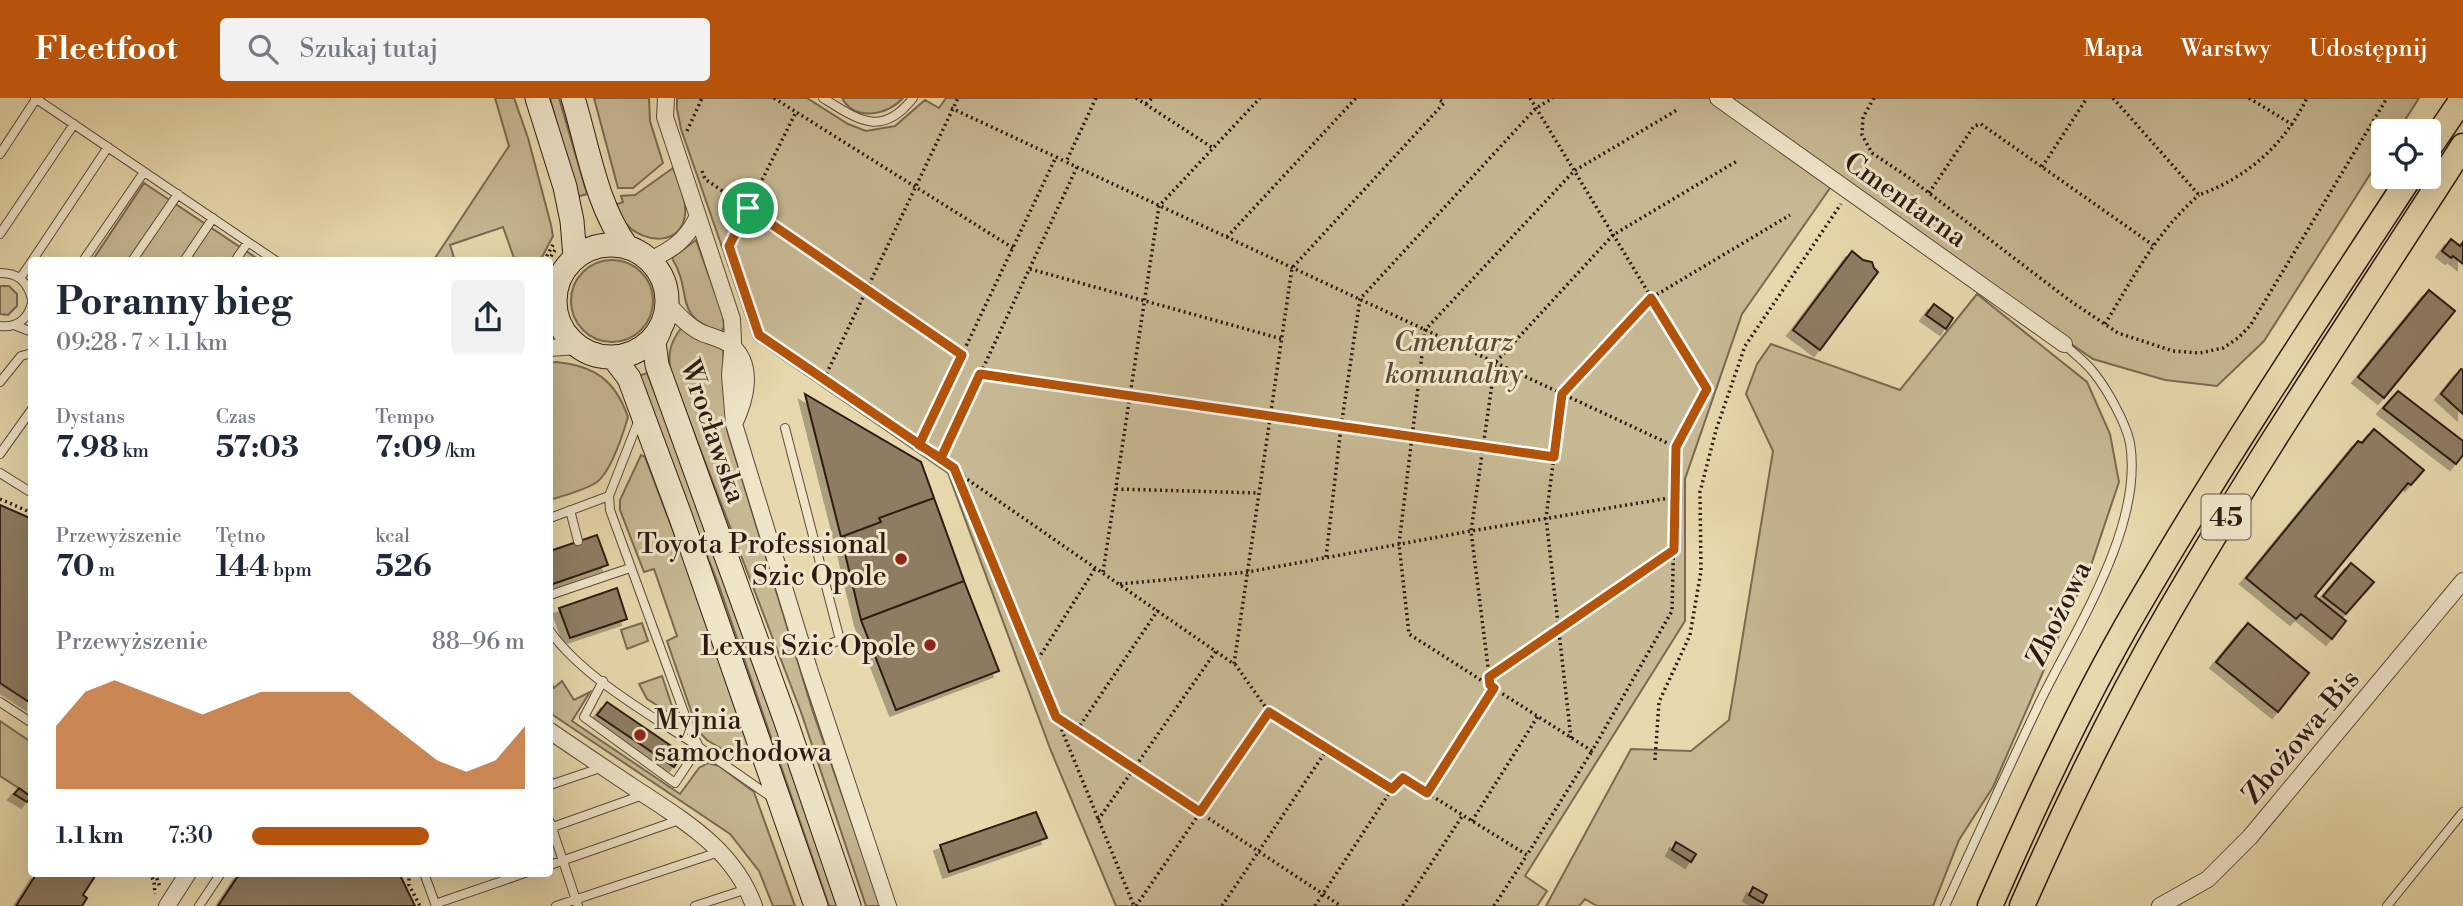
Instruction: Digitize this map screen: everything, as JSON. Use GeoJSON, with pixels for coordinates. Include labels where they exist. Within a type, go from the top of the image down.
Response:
{"type":"FeatureCollection","features":[{"type":"Feature","properties":{"kind":"main road"},"geometry":{"type":"LineString","coordinates":[[537,98],[565,187],[572,221],[575,257]]}},
{"type":"Feature","properties":{"kind":"main road"},"geometry":{"type":"LineString","coordinates":[[573,98],[606,210],[627,247]]}},
{"type":"Feature","properties":{"kind":"main road"},"geometry":{"type":"LineString","coordinates":[[2441,130],[2463,98]]}},
{"type":"Feature","properties":{"kind":"main road","name":"45"},"geometry":{"type":"LineString","coordinates":[[2022,906],[2084,771],[2168,614],[2279,433],[2463,146]]}},
{"type":"Feature","properties":{"kind":"main road","name":"45"},"geometry":{"type":"LineString","coordinates":[[1990,906],[2054,767],[2134,613],[2255,416],[2402,189]]}},
{"type":"Feature","properties":{"kind":"main road"},"geometry":{"type":"LineString","coordinates":[[553,305],[559,279],[575,257],[584,251],[605,245],[627,247],[650,260],[662,276],[668,304],[659,332],[644,347],[624,356],[613,357],[594,355],[577,346],[562,328],[553,311]]}},
{"type":"Feature","properties":{"kind":"main road","name":"Wrocławska"},"geometry":{"type":"LineString","coordinates":[[659,332],[654,342],[657,365],[785,719],[849,906]]}},
{"type":"Feature","properties":{"kind":"main road"},"geometry":{"type":"LineString","coordinates":[[613,357],[629,378],[681,518],[816,906]]}},
{"type":"Feature","properties":{"kind":"street"},"geometry":{"type":"LineString","coordinates":[[666,98],[664,117],[732,319],[733,347]]}},
{"type":"Feature","properties":{"kind":"street","name":"Cmentarna"},"geometry":{"type":"LineString","coordinates":[[1718,98],[2063,344]]}},
{"type":"Feature","properties":{"kind":"street"},"geometry":{"type":"LineString","coordinates":[[650,260],[666,252],[689,234],[697,218]]}},
{"type":"Feature","properties":{"kind":"street"},"geometry":{"type":"LineString","coordinates":[[668,304],[701,332],[733,347],[740,357],[747,382],[741,410],[734,424],[804,654],[888,906]]}},
{"type":"Feature","properties":{"kind":"street"},"geometry":{"type":"LineString","coordinates":[[553,348],[577,346]]}},
{"type":"Feature","properties":{"kind":"street","name":"Zbożowa-Bis"},"geometry":{"type":"LineString","coordinates":[[2160,906],[2207,879],[2250,837],[2463,581]]}},
{"type":"Feature","properties":{"kind":"street"},"geometry":{"type":"LineString","coordinates":[[553,734],[682,820],[720,851],[737,870],[754,906]]}},
{"type":"Feature","properties":{"kind":"street"},"geometry":{"type":"LineString","coordinates":[[160,900],[183,877]]}},
{"type":"Feature","properties":{"kind":"lane"},"geometry":{"type":"LineString","coordinates":[[0,154],[36,98],[270,257]]}},
{"type":"Feature","properties":{"kind":"lane"},"geometry":{"type":"LineString","coordinates":[[823,98],[854,117],[873,123],[893,117],[913,98]]}},
{"type":"Feature","properties":{"kind":"lane"},"geometry":{"type":"LineString","coordinates":[[0,234],[74,124]]}},
{"type":"Feature","properties":{"kind":"lane"},"geometry":{"type":"LineString","coordinates":[[35,257],[108,147]]}},
{"type":"Feature","properties":{"kind":"lane"},"geometry":{"type":"LineString","coordinates":[[86,257],[144,172]]}},
{"type":"Feature","properties":{"kind":"lane"},"geometry":{"type":"LineString","coordinates":[[135,257],[178,194]]}},
{"type":"Feature","properties":{"kind":"lane"},"geometry":{"type":"LineString","coordinates":[[187,257],[213,218]]}},
{"type":"Feature","properties":{"kind":"lane"},"geometry":{"type":"LineString","coordinates":[[238,257],[248,242]]}},
{"type":"Feature","properties":{"kind":"lane"},"geometry":{"type":"LineString","coordinates":[[21,278],[28,267]]}},
{"type":"Feature","properties":{"kind":"lane"},"geometry":{"type":"LineString","coordinates":[[0,272],[21,278],[28,286]]}},
{"type":"Feature","properties":{"kind":"lane"},"geometry":{"type":"LineString","coordinates":[[15,326],[28,313]]}},
{"type":"Feature","properties":{"kind":"lane"},"geometry":{"type":"LineString","coordinates":[[0,326],[15,326],[28,331]]}},
{"type":"Feature","properties":{"kind":"lane","name":"Zbożowa"},"geometry":{"type":"LineString","coordinates":[[1945,906],[2039,704],[2097,589],[2122,528],[2132,472],[2130,443],[2124,425],[2094,372],[2063,344]]}},
{"type":"Feature","properties":{"kind":"lane"},"geometry":{"type":"LineString","coordinates":[[0,382],[13,363],[28,354]]}},
{"type":"Feature","properties":{"kind":"lane"},"geometry":{"type":"LineString","coordinates":[[640,408],[637,426],[609,496],[610,510],[699,747]]}},
{"type":"Feature","properties":{"kind":"lane"},"geometry":{"type":"LineString","coordinates":[[0,454],[28,415]]}},
{"type":"Feature","properties":{"kind":"lane"},"geometry":{"type":"LineString","coordinates":[[785,428],[840,640],[804,654]]}},
{"type":"Feature","properties":{"kind":"lane"},"geometry":{"type":"LineString","coordinates":[[0,473],[28,489]]}},
{"type":"Feature","properties":{"kind":"lane"},"geometry":{"type":"LineString","coordinates":[[553,517],[609,496]]}},
{"type":"Feature","properties":{"kind":"lane"},"geometry":{"type":"LineString","coordinates":[[570,510],[578,541]]}},
{"type":"Feature","properties":{"kind":"lane"},"geometry":{"type":"LineString","coordinates":[[553,593],[561,586],[588,577],[630,568]]}},
{"type":"Feature","properties":{"kind":"lane"},"geometry":{"type":"LineString","coordinates":[[553,635],[564,651],[603,681],[780,804]]}},
{"type":"Feature","properties":{"kind":"lane"},"geometry":{"type":"LineString","coordinates":[[603,681],[584,717],[675,783],[699,747]]}},
{"type":"Feature","properties":{"kind":"lane"},"geometry":{"type":"LineString","coordinates":[[0,702],[28,720]]}},
{"type":"Feature","properties":{"kind":"lane"},"geometry":{"type":"LineString","coordinates":[[553,784],[603,767]]}},
{"type":"Feature","properties":{"kind":"lane"},"geometry":{"type":"LineString","coordinates":[[553,825],[645,795]]}},
{"type":"Feature","properties":{"kind":"lane"},"geometry":{"type":"LineString","coordinates":[[2387,906],[2463,812]]}},
{"type":"Feature","properties":{"kind":"lane"},"geometry":{"type":"LineString","coordinates":[[553,864],[682,820]]}},
{"type":"Feature","properties":{"kind":"lane"},"geometry":{"type":"LineString","coordinates":[[553,834],[577,903]]}},
{"type":"Feature","properties":{"kind":"lane"},"geometry":{"type":"LineString","coordinates":[[556,906],[577,903],[720,851]]}},
{"type":"Feature","properties":{"kind":"lane"},"geometry":{"type":"LineString","coordinates":[[198,906],[218,877]]}},
{"type":"Feature","properties":{"kind":"lane"},"geometry":{"type":"LineString","coordinates":[[425,877],[435,905],[514,877]]}},
{"type":"Feature","properties":{"kind":"lane"},"geometry":{"type":"LineString","coordinates":[[695,906],[747,889]]}},
{"type":"Feature","properties":{"kind":"path"},"geometry":{"type":"LineString","coordinates":[[692,143],[687,131],[702,98]]}},
{"type":"Feature","properties":{"kind":"path"},"geometry":{"type":"LineString","coordinates":[[774,98],[1013,248]]}},
{"type":"Feature","properties":{"kind":"path"},"geometry":{"type":"LineString","coordinates":[[824,379],[958,98]]}},
{"type":"Feature","properties":{"kind":"path"},"geometry":{"type":"LineString","coordinates":[[1066,162],[1096,98]]}},
{"type":"Feature","properties":{"kind":"path"},"geometry":{"type":"LineString","coordinates":[[1136,98],[1213,148]]}},
{"type":"Feature","properties":{"kind":"path"},"geometry":{"type":"LineString","coordinates":[[1146,104],[1152,98]]}},
{"type":"Feature","properties":{"kind":"path"},"geometry":{"type":"LineString","coordinates":[[1103,572],[1159,206],[1260,98]]}},
{"type":"Feature","properties":{"kind":"path"},"geometry":{"type":"LineString","coordinates":[[1227,237],[1356,98]]}},
{"type":"Feature","properties":{"kind":"path"},"geometry":{"type":"LineString","coordinates":[[1437,98],[1444,103]]}},
{"type":"Feature","properties":{"kind":"path"},"geometry":{"type":"LineString","coordinates":[[1234,664],[1293,268],[1448,98]]}},
{"type":"Feature","properties":{"kind":"path"},"geometry":{"type":"LineString","coordinates":[[1494,906],[1592,751],[1672,611],[1676,447],[1707,389],[1530,98]]}},
{"type":"Feature","properties":{"kind":"path"},"geometry":{"type":"LineString","coordinates":[[1326,557],[1341,427],[1360,299],[1536,108],[1553,98]]}},
{"type":"Feature","properties":{"kind":"path"},"geometry":{"type":"LineString","coordinates":[[1874,98],[1863,117],[1862,135],[1872,153],[1929,193],[2068,300],[2118,333],[2174,351],[2200,353],[2223,348],[2250,326],[2387,98]]}},
{"type":"Feature","properties":{"kind":"path"},"geometry":{"type":"LineString","coordinates":[[2042,167],[2087,98]]}},
{"type":"Feature","properties":{"kind":"path"},"geometry":{"type":"LineString","coordinates":[[2113,98],[2199,195]]}},
{"type":"Feature","properties":{"kind":"path"},"geometry":{"type":"LineString","coordinates":[[2249,98],[2293,125]]}},
{"type":"Feature","properties":{"kind":"path"},"geometry":{"type":"LineString","coordinates":[[2105,324],[2153,244],[2169,224],[2199,195],[2218,188],[2256,164],[2277,145],[2293,125],[2306,98]]}},
{"type":"Feature","properties":{"kind":"path"},"geometry":{"type":"LineString","coordinates":[[951,108],[1676,447]]}},
{"type":"Feature","properties":{"kind":"path"},"geometry":{"type":"LineString","coordinates":[[1592,751],[1409,634],[1399,544],[1426,330],[1574,171],[1677,110]]}},
{"type":"Feature","properties":{"kind":"path"},"geometry":{"type":"LineString","coordinates":[[796,112],[729,246],[759,335],[1216,650],[1234,664],[1269,712],[1392,789]]}},
{"type":"Feature","properties":{"kind":"path"},"geometry":{"type":"LineString","coordinates":[[1929,193],[1974,126],[1981,124],[2153,244]]}},
{"type":"Feature","properties":{"kind":"path"},"geometry":{"type":"LineString","coordinates":[[919,445],[1056,157]]}},
{"type":"Feature","properties":{"kind":"path"},"geometry":{"type":"LineString","coordinates":[[1427,793],[1492,686],[1471,531],[1495,363],[1613,234],[1737,161]]}},
{"type":"Feature","properties":{"kind":"path"},"geometry":{"type":"LineString","coordinates":[[701,167],[705,178],[962,355]]}},
{"type":"Feature","properties":{"kind":"path"},"geometry":{"type":"LineString","coordinates":[[941,458],[1077,167]]}},
{"type":"Feature","properties":{"kind":"path"},"geometry":{"type":"LineString","coordinates":[[1654,760],[1658,702],[1690,635],[1701,571],[1700,492],[1716,430],[1745,346],[1850,191]]}},
{"type":"Feature","properties":{"kind":"path"},"geometry":{"type":"LineString","coordinates":[[1572,737],[1546,518],[1562,394],[1651,298],[1790,215]]}},
{"type":"Feature","properties":{"kind":"path"},"geometry":{"type":"LineString","coordinates":[[1030,269],[1282,339]]}},
{"type":"Feature","properties":{"kind":"path"},"geometry":{"type":"LineString","coordinates":[[980,374],[1554,457]]}},
{"type":"Feature","properties":{"kind":"path"},"geometry":{"type":"LineString","coordinates":[[954,468],[1135,906]]}},
{"type":"Feature","properties":{"kind":"path"},"geometry":{"type":"LineString","coordinates":[[1116,489],[1259,493]]}},
{"type":"Feature","properties":{"kind":"path"},"geometry":{"type":"LineString","coordinates":[[1120,584],[1248,572],[1675,497]]}},
{"type":"Feature","properties":{"kind":"path"},"geometry":{"type":"LineString","coordinates":[[0,499],[28,511]]}},
{"type":"Feature","properties":{"kind":"path"},"geometry":{"type":"LineString","coordinates":[[1489,677],[1674,550]]}},
{"type":"Feature","properties":{"kind":"path"},"geometry":{"type":"LineString","coordinates":[[1034,664],[1096,567]]}},
{"type":"Feature","properties":{"kind":"path"},"geometry":{"type":"LineString","coordinates":[[1077,730],[1158,610]]}},
{"type":"Feature","properties":{"kind":"path"},"geometry":{"type":"LineString","coordinates":[[1098,820],[1216,650]]}},
{"type":"Feature","properties":{"kind":"path"},"geometry":{"type":"LineString","coordinates":[[1135,906],[1269,712]]}},
{"type":"Feature","properties":{"kind":"path"},"geometry":{"type":"LineString","coordinates":[[1472,821],[1538,716]]}},
{"type":"Feature","properties":{"kind":"path"},"geometry":{"type":"LineString","coordinates":[[1056,717],[1341,906]]}},
{"type":"Feature","properties":{"kind":"path"},"geometry":{"type":"LineString","coordinates":[[1222,906],[1328,748]]}},
{"type":"Feature","properties":{"kind":"path"},"geometry":{"type":"LineString","coordinates":[[1315,906],[1392,789],[1403,778],[1527,855]]}},
{"type":"Feature","properties":{"kind":"path"},"geometry":{"type":"LineString","coordinates":[[1403,906],[1463,815]]}},
{"type":"Feature","properties":{"kind":"path"},"geometry":{"type":"LineString","coordinates":[[152,877],[160,900]]}},
{"type":"Feature","properties":{"kind":"path"},"geometry":{"type":"LineString","coordinates":[[409,877],[408,885],[420,906]]}},
{"type":"Feature","properties":{"kind":"green space"},"geometry":{"type":"Polygon","coordinates":[[[495,98],[514,98],[528,138],[553,236],[542,257],[514,257],[503,227],[450,245],[454,257],[436,257],[509,146],[495,98]]]}},
{"type":"Feature","properties":{"kind":"green space"},"geometry":{"type":"Polygon","coordinates":[[[550,98],[559,98],[587,194],[576,197],[550,98]]]}},
{"type":"Feature","properties":{"kind":"green space"},"geometry":{"type":"Polygon","coordinates":[[[594,98],[649,98],[650,121],[663,163],[633,188],[618,188],[594,98]]]}},
{"type":"Feature","properties":{"kind":"green space","name":"Cmentarz komunalny"},"geometry":{"type":"Polygon","coordinates":[[[677,98],[807,98],[848,124],[866,131],[895,126],[925,100],[939,108],[946,98],[2419,98],[2406,119],[2371,119],[2371,173],[2264,341],[2217,386],[2165,380],[2093,359],[1835,181],[1742,314],[1685,479],[1685,621],[1525,876],[1547,891],[1537,906],[1116,906],[1051,751],[948,473],[754,339],[681,129],[677,98]]]}},
{"type":"Feature","properties":{"kind":"green space"},"geometry":{"type":"Polygon","coordinates":[[[842,98],[903,98],[881,112],[863,113],[848,106],[842,98]]]}},
{"type":"Feature","properties":{"kind":"green space"},"geometry":{"type":"Polygon","coordinates":[[[673,168],[685,203],[682,225],[669,237],[660,239],[642,235],[626,224],[614,205],[623,202],[621,196],[635,195],[673,168]]]}},
{"type":"Feature","properties":{"kind":"green space"},"geometry":{"type":"Polygon","coordinates":[[[144,183],[255,257],[95,257],[144,183]]]}},
{"type":"Feature","properties":{"kind":"green space"},"geometry":{"type":"Polygon","coordinates":[[[696,240],[723,315],[724,327],[721,332],[705,326],[689,311],[682,282],[672,258],[696,240]]]}},
{"type":"Feature","properties":{"kind":"green space"},"geometry":{"type":"Polygon","coordinates":[[[612,260],[628,264],[641,272],[649,285],[653,301],[649,317],[641,330],[628,338],[612,342],[596,338],[583,330],[575,317],[571,301],[575,285],[583,272],[596,264],[612,260]]]}},
{"type":"Feature","properties":{"kind":"green space"},"geometry":{"type":"Polygon","coordinates":[[[0,286],[9,286],[17,294],[17,306],[8,315],[0,314],[0,286]]]}},
{"type":"Feature","properties":{"kind":"green space"},"geometry":{"type":"Polygon","coordinates":[[[1977,294],[2087,382],[2110,434],[2119,482],[2088,574],[1993,787],[1959,840],[1933,906],[1597,906],[1585,899],[1579,906],[1546,906],[1631,749],[1691,751],[1729,720],[1773,451],[1746,394],[1757,364],[1771,344],[1900,390],[1977,294]]]}},
{"type":"Feature","properties":{"kind":"green space"},"geometry":{"type":"Polygon","coordinates":[[[682,327],[723,350],[727,430],[813,712],[881,906],[866,906],[801,712],[671,373],[670,349],[682,327]]]}},
{"type":"Feature","properties":{"kind":"green space"},"geometry":{"type":"Polygon","coordinates":[[[553,362],[582,367],[602,377],[617,393],[628,417],[616,452],[602,477],[586,488],[553,499],[553,362]]]}},
{"type":"Feature","properties":{"kind":"green space"},"geometry":{"type":"Polygon","coordinates":[[[647,373],[717,551],[839,906],[829,906],[718,583],[636,377],[647,373]]]}},
{"type":"Feature","properties":{"kind":"green space"},"geometry":{"type":"Polygon","coordinates":[[[641,455],[645,457],[699,599],[753,754],[751,760],[745,763],[707,740],[698,731],[667,641],[677,636],[654,569],[644,572],[620,510],[620,500],[641,455]]]}},
{"type":"Feature","properties":{"kind":"green space"},"geometry":{"type":"Polygon","coordinates":[[[642,623],[648,641],[627,649],[621,630],[642,623]]]}},
{"type":"Feature","properties":{"kind":"green space"},"geometry":{"type":"Polygon","coordinates":[[[662,676],[672,706],[668,712],[647,699],[639,684],[662,676]]]}},
{"type":"Feature","properties":{"kind":"green space"},"geometry":{"type":"Polygon","coordinates":[[[562,681],[574,700],[590,692],[572,721],[680,794],[699,768],[708,763],[719,766],[754,792],[795,906],[773,906],[759,871],[730,834],[553,715],[553,686],[562,681]]]}},
{"type":"Feature","properties":{"kind":"green space"},"geometry":{"type":"Polygon","coordinates":[[[0,721],[28,740],[28,794],[0,776],[0,721]]]}},
{"type":"Feature","properties":{"kind":"building"},"geometry":{"type":"Polygon","coordinates":[[[2451,239],[2460,246],[2463,242],[2463,264],[2442,251],[2451,239]]]}},
{"type":"Feature","properties":{"kind":"building"},"geometry":{"type":"Polygon","coordinates":[[[1852,251],[1863,260],[1872,262],[1878,272],[1820,350],[1793,330],[1852,251]]]}},
{"type":"Feature","properties":{"kind":"building"},"geometry":{"type":"Polygon","coordinates":[[[2429,290],[2455,311],[2384,398],[2358,377],[2429,290]]]}},
{"type":"Feature","properties":{"kind":"building"},"geometry":{"type":"Polygon","coordinates":[[[1934,304],[1953,318],[1946,329],[1926,315],[1934,304]]]}},
{"type":"Feature","properties":{"kind":"building"},"geometry":{"type":"Polygon","coordinates":[[[2461,369],[2463,370],[2463,414],[2441,394],[2461,369]]]}},
{"type":"Feature","properties":{"kind":"building"},"geometry":{"type":"Polygon","coordinates":[[[2398,391],[2463,441],[2463,455],[2456,464],[2383,408],[2398,391]]]}},
{"type":"Feature","properties":{"kind":"building"},"geometry":{"type":"Polygon","coordinates":[[[805,394],[921,462],[934,498],[879,518],[881,522],[841,537],[805,394]]]}},
{"type":"Feature","properties":{"kind":"building"},"geometry":{"type":"Polygon","coordinates":[[[2374,429],[2424,470],[2411,485],[2408,483],[2315,596],[2346,621],[2332,639],[2301,614],[2296,619],[2246,578],[2358,441],[2362,443],[2374,429]]]}},
{"type":"Feature","properties":{"kind":"building","name":"Toyota Professional Szic Opole"},"geometry":{"type":"Polygon","coordinates":[[[934,498],[964,581],[861,620],[841,537],[881,522],[879,518],[934,498]]]}},
{"type":"Feature","properties":{"kind":"building"},"geometry":{"type":"Polygon","coordinates":[[[0,505],[28,517],[28,701],[0,683],[0,505]]]}},
{"type":"Feature","properties":{"kind":"building"},"geometry":{"type":"Polygon","coordinates":[[[597,535],[608,565],[553,584],[553,550],[597,535]]]}},
{"type":"Feature","properties":{"kind":"building"},"geometry":{"type":"Polygon","coordinates":[[[2351,563],[2374,582],[2346,614],[2323,596],[2351,563]]]}},
{"type":"Feature","properties":{"kind":"building","name":"Lexus Szic Opole"},"geometry":{"type":"Polygon","coordinates":[[[964,581],[999,671],[896,710],[861,620],[964,581]]]}},
{"type":"Feature","properties":{"kind":"building"},"geometry":{"type":"Polygon","coordinates":[[[617,588],[627,619],[570,638],[559,608],[617,588]]]}},
{"type":"Feature","properties":{"kind":"building"},"geometry":{"type":"Polygon","coordinates":[[[2248,623],[2309,673],[2278,712],[2216,662],[2248,623]]]}},
{"type":"Feature","properties":{"kind":"building","name":"Myjnia samochodowa"},"geometry":{"type":"Polygon","coordinates":[[[607,702],[683,754],[674,767],[597,715],[607,702]]]}},
{"type":"Feature","properties":{"kind":"building"},"geometry":{"type":"Polygon","coordinates":[[[19,788],[28,795],[28,801],[27,802],[14,794],[19,788]]]}},
{"type":"Feature","properties":{"kind":"building"},"geometry":{"type":"Polygon","coordinates":[[[1036,812],[1047,838],[949,872],[940,845],[1036,812]]]}},
{"type":"Feature","properties":{"kind":"building"},"geometry":{"type":"Polygon","coordinates":[[[1676,842],[1696,854],[1691,862],[1672,850],[1676,842]]]}},
{"type":"Feature","properties":{"kind":"building"},"geometry":{"type":"Polygon","coordinates":[[[34,877],[94,877],[83,895],[87,898],[82,906],[16,906],[34,877]]]}},
{"type":"Feature","properties":{"kind":"building"},"geometry":{"type":"Polygon","coordinates":[[[237,877],[401,877],[415,906],[218,906],[237,877]]]}},
{"type":"Feature","properties":{"kind":"building"},"geometry":{"type":"Polygon","coordinates":[[[1753,887],[1767,895],[1763,903],[1749,895],[1753,887]]]}},
{"type":"Feature","properties":{"kind":"place","name":"Toyota Professional Szic Opole"},"geometry":{"type":"Point","coordinates":[901,559]}},
{"type":"Feature","properties":{"kind":"place","name":"Lexus Szic Opole"},"geometry":{"type":"Point","coordinates":[930,645]}},
{"type":"Feature","properties":{"kind":"place","name":"Myjnia samochodowa"},"geometry":{"type":"Point","coordinates":[640,735]}},
{"type":"Feature","properties":{"kind":"route"},"geometry":{"type":"LineString","coordinates":[[748,208],[729,246],[759,335],[919,445],[954,468],[1056,717],[1200,812],[1269,712],[1392,789],[1403,778],[1427,793],[1494,688],[1490,685],[1489,677],[1674,550],[1676,447],[1707,389],[1651,298],[1562,394],[1554,457],[980,374],[941,458],[919,445],[962,355],[748,208]]}}]}
